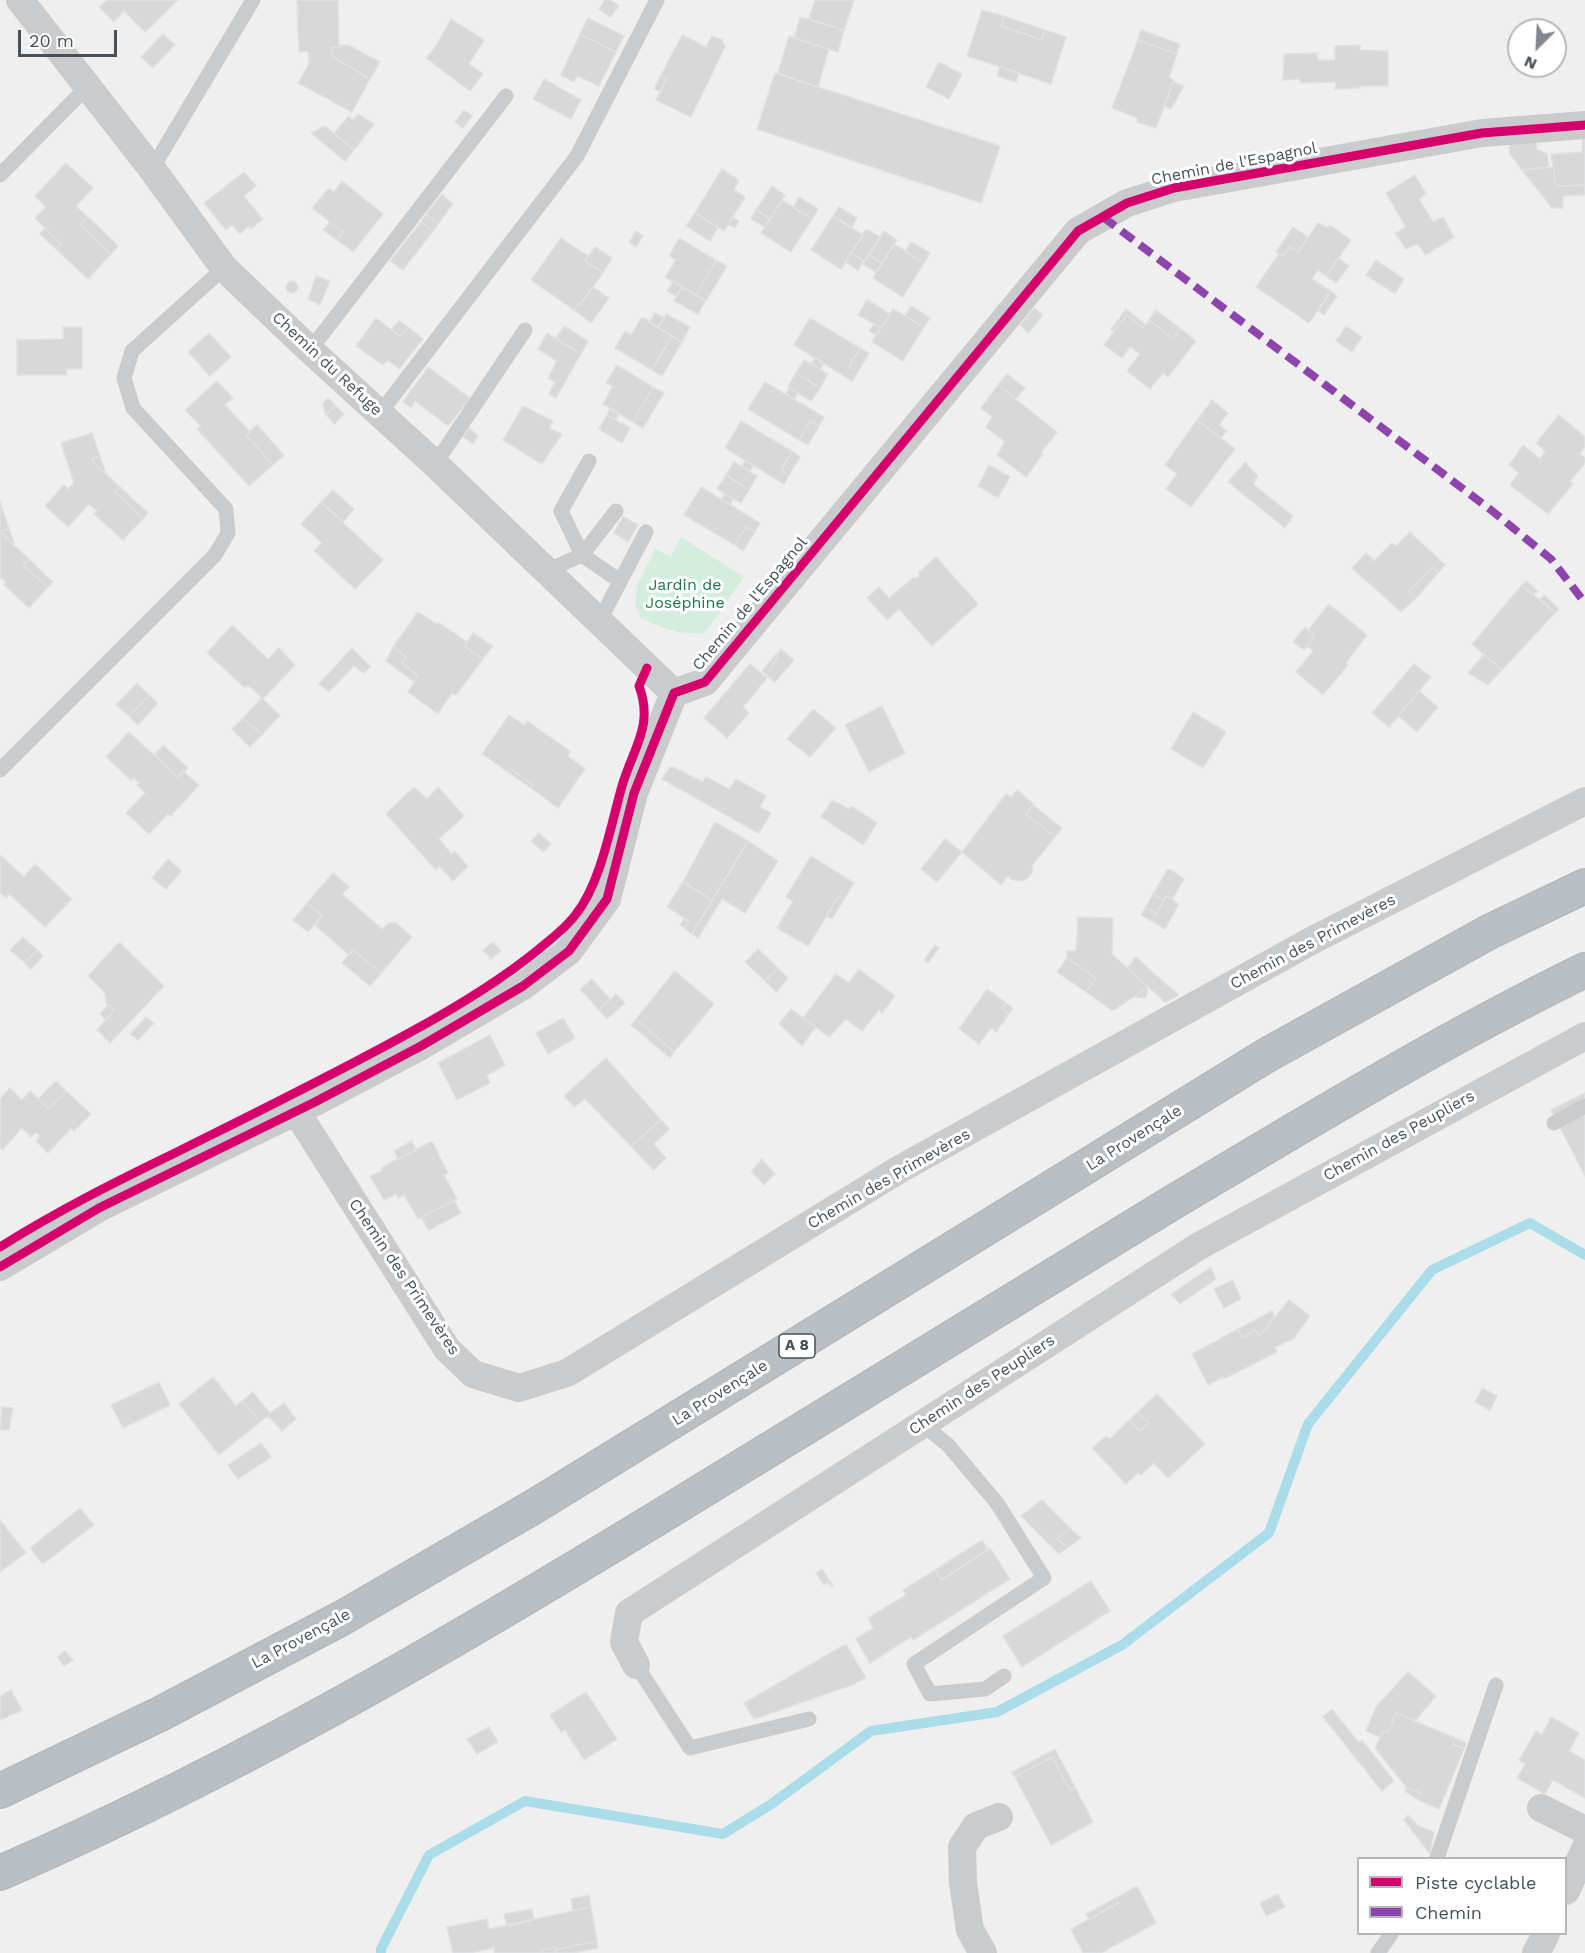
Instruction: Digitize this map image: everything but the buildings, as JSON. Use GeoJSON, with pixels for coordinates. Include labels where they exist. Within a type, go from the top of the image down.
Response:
{"type":"FeatureCollection","features":[{"type":"Feature","properties":{"kind":"highway","name":"La Provençale"},"geometry":{"type":"LineString","coordinates":[[0,1791],[160,1714],[342,1618],[545,1500],[1267,1055],[1489,932],[1585,886]]}},
{"type":"Feature","properties":{"kind":"highway"},"geometry":{"type":"LineString","coordinates":[[0,1873],[69,1844],[223,1769],[392,1677],[583,1565],[1042,1281],[1301,1125],[1525,999],[1585,970]]}},
{"type":"Feature","properties":{"kind":"street","name":"Chemin du Refuge"},"geometry":{"type":"LineString","coordinates":[[20,0],[153,169],[224,268],[435,464],[674,693]]}},
{"type":"Feature","properties":{"kind":"street","name":"Chemin de l'Espagnol"},"geometry":{"type":"LineString","coordinates":[[674,693],[705,682],[1078,231],[1127,203],[1174,188],[1482,133],[1585,125]]}},
{"type":"Feature","properties":{"kind":"street"},"geometry":{"type":"LineString","coordinates":[[0,1267],[99,1208],[296,1111],[421,1046],[523,986],[569,951],[607,899],[634,793],[674,693]]}},
{"type":"Feature","properties":{"kind":"street","name":"Chemin des Primevères"},"geometry":{"type":"LineString","coordinates":[[296,1111],[447,1349],[473,1374],[519,1388],[567,1373],[900,1169],[1311,941],[1585,801]]}},
{"type":"Feature","properties":{"kind":"street","name":"Chemin des Peupliers"},"geometry":{"type":"LineString","coordinates":[[636,1665],[624,1642],[629,1613],[1199,1246],[1585,1036]]}},
{"type":"Feature","properties":{"kind":"street"},"geometry":{"type":"LineString","coordinates":[[1541,1808],[1585,1830]]}},
{"type":"Feature","properties":{"kind":"street"},"geometry":{"type":"LineString","coordinates":[[983,1953],[970,1930],[963,1883],[962,1846],[976,1826],[999,1816]]}},
{"type":"Feature","properties":{"kind":"street"},"geometry":{"type":"LineString","coordinates":[[1567,1889],[1585,1849]]}},
{"type":"Feature","properties":{"kind":"street"},"geometry":{"type":"LineString","coordinates":[[1536,1953],[1545,1935]]}},
{"type":"Feature","properties":{"kind":"lane"},"geometry":{"type":"LineString","coordinates":[[153,169],[253,0]]}},
{"type":"Feature","properties":{"kind":"lane"},"geometry":{"type":"LineString","coordinates":[[380,413],[577,156],[657,0]]}},
{"type":"Feature","properties":{"kind":"lane"},"geometry":{"type":"LineString","coordinates":[[0,175],[88,86]]}},
{"type":"Feature","properties":{"kind":"lane"},"geometry":{"type":"LineString","coordinates":[[310,350],[506,96]]}},
{"type":"Feature","properties":{"kind":"lane"},"geometry":{"type":"LineString","coordinates":[[0,771],[215,555],[228,533],[226,509],[133,408],[124,378],[132,351],[224,268]]}},
{"type":"Feature","properties":{"kind":"lane"},"geometry":{"type":"LineString","coordinates":[[435,464],[525,330]]}},
{"type":"Feature","properties":{"kind":"lane"},"geometry":{"type":"LineString","coordinates":[[589,461],[561,511],[582,555],[620,581]]}},
{"type":"Feature","properties":{"kind":"lane"},"geometry":{"type":"LineString","coordinates":[[546,571],[582,555],[615,512]]}},
{"type":"Feature","properties":{"kind":"lane"},"geometry":{"type":"LineString","coordinates":[[599,622],[646,532]]}},
{"type":"Feature","properties":{"kind":"lane"},"geometry":{"type":"LineString","coordinates":[[1554,1123],[1585,1106]]}},
{"type":"Feature","properties":{"kind":"lane"},"geometry":{"type":"LineString","coordinates":[[922,1424],[948,1445],[997,1503],[1044,1578],[914,1664],[930,1694],[985,1689],[1004,1676]]}},
{"type":"Feature","properties":{"kind":"lane","name":"Chemin des Peupliers"},"geometry":{"type":"LineString","coordinates":[[636,1665],[690,1748],[809,1719]]}},
{"type":"Feature","properties":{"kind":"lane"},"geometry":{"type":"LineString","coordinates":[[1437,1857],[1496,1684]]}},
{"type":"Feature","properties":{"kind":"lane"},"geometry":{"type":"LineString","coordinates":[[1378,1953],[1389,1935]]}},
{"type":"Feature","properties":{"kind":"green space","name":"Jardin de Joséphine"},"geometry":{"type":"Polygon","coordinates":[[[681,537],[744,577],[705,633],[679,632],[657,625],[641,618],[635,605],[637,586],[655,549],[671,557],[681,537]]]}},
{"type":"Feature","properties":{"kind":"waterway"},"geometry":{"type":"LineString","coordinates":[[381,1953],[429,1855],[525,1801],[723,1834],[770,1805],[871,1731],[997,1712],[1122,1645],[1269,1533],[1308,1424],[1432,1270],[1530,1223],[1585,1255]]}},
{"type":"Feature","properties":{"kind":"marked path"},"geometry":{"type":"LineString","coordinates":[[1103,217],[1491,510],[1551,559],[1585,603]]}},
{"type":"Feature","properties":{"kind":"cycle path"},"geometry":{"type":"LineString","coordinates":[[0,1267],[99,1208],[315,1102],[421,1046],[523,986],[569,951],[607,899],[634,793],[674,693],[705,682],[1078,231],[1127,203],[1174,188],[1482,133],[1585,125]]}},
{"type":"Feature","properties":{"kind":"cycle path"},"geometry":{"type":"LineString","coordinates":[[0,1247],[87,1197],[323,1079],[426,1024],[492,983],[559,933],[585,901],[599,870],[622,786],[643,725],[643,700],[639,686],[647,668]]}}]}
